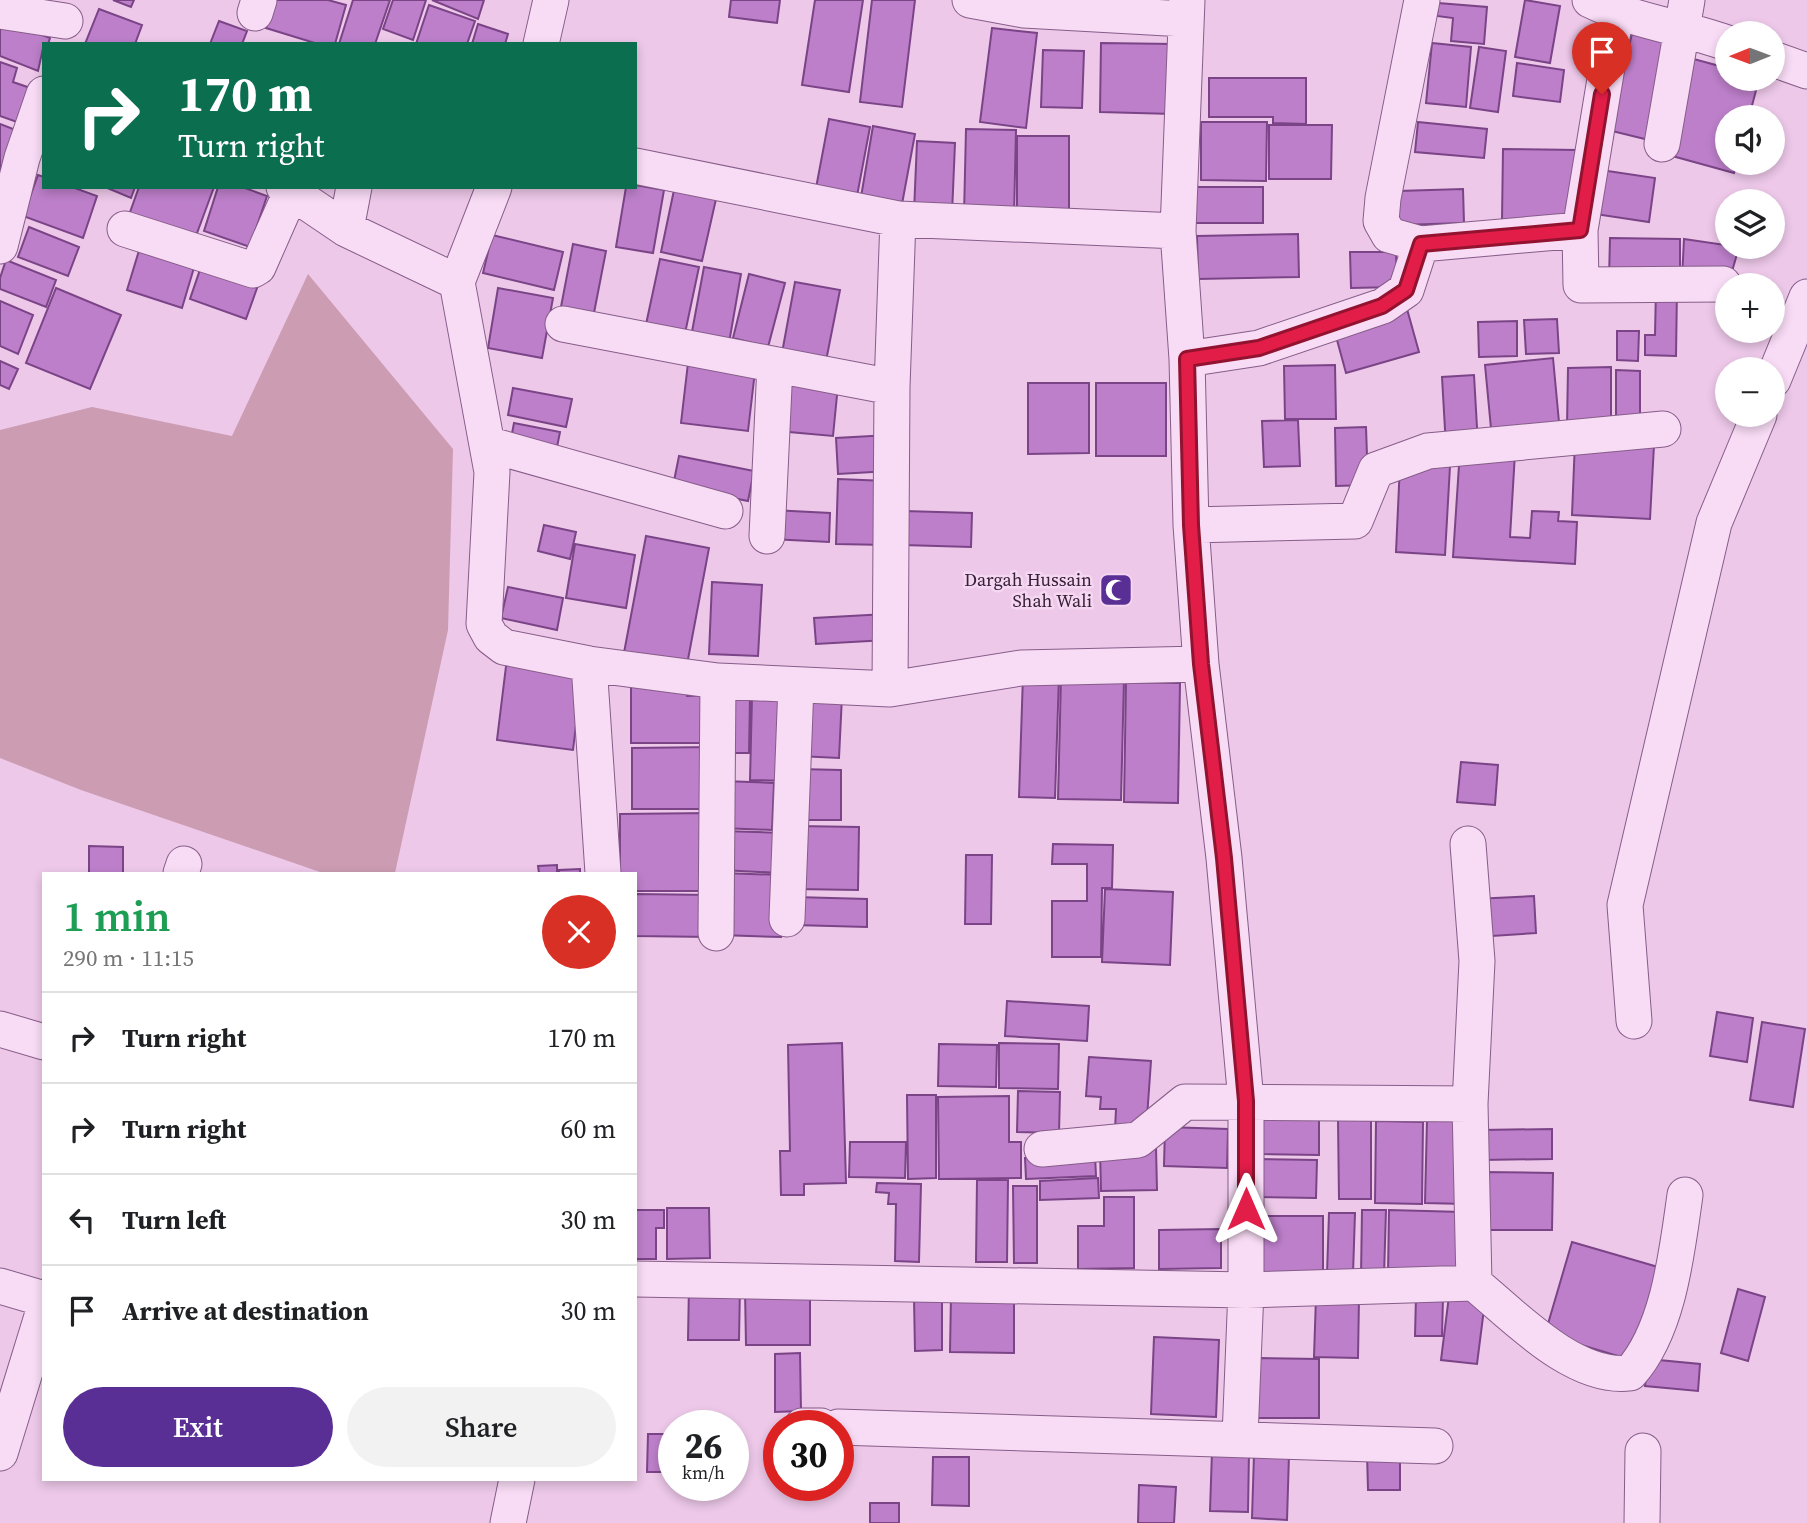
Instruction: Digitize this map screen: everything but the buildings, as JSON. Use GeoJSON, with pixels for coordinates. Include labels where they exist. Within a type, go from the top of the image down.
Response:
{"type":"FeatureCollection","features":[{"type":"Feature","properties":{"kind":"street"},"geometry":{"type":"LineString","coordinates":[[541,42],[551,0]]}},
{"type":"Feature","properties":{"kind":"street"},"geometry":{"type":"LineString","coordinates":[[970,0],[1024,5],[1186,10],[1178,231],[1187,359],[1191,525],[1201,664],[1224,858],[1246,1101],[1246,1290],[1240,1437]]}},
{"type":"Feature","properties":{"kind":"street"},"geometry":{"type":"LineString","coordinates":[[1422,0],[1383,198],[1381,221],[1389,235],[1421,244],[1580,230]]}},
{"type":"Feature","properties":{"kind":"street"},"geometry":{"type":"LineString","coordinates":[[1715,35],[1686,14],[1603,6],[1580,230],[1581,285],[1715,284]]}},
{"type":"Feature","properties":{"kind":"street"},"geometry":{"type":"LineString","coordinates":[[0,11],[65,21]]}},
{"type":"Feature","properties":{"kind":"street"},"geometry":{"type":"LineString","coordinates":[[1662,144],[1686,14]]}},
{"type":"Feature","properties":{"kind":"street"},"geometry":{"type":"LineString","coordinates":[[1785,63],[1807,71]]}},
{"type":"Feature","properties":{"kind":"street"},"geometry":{"type":"LineString","coordinates":[[0,246],[22,158],[42,100]]}},
{"type":"Feature","properties":{"kind":"street"},"geometry":{"type":"LineString","coordinates":[[637,166],[898,219],[1178,231]]}},
{"type":"Feature","properties":{"kind":"street"},"geometry":{"type":"LineString","coordinates":[[125,229],[253,270],[257,267],[287,189],[346,229],[457,282]]}},
{"type":"Feature","properties":{"kind":"street"},"geometry":{"type":"LineString","coordinates":[[346,229],[354,189]]}},
{"type":"Feature","properties":{"kind":"street"},"geometry":{"type":"LineString","coordinates":[[493,189],[457,282],[492,472],[484,624],[491,637],[504,647],[589,664],[718,681],[890,689],[1021,668],[1201,664]]}},
{"type":"Feature","properties":{"kind":"street"},"geometry":{"type":"LineString","coordinates":[[890,689],[892,387],[898,219]]}},
{"type":"Feature","properties":{"kind":"street"},"geometry":{"type":"LineString","coordinates":[[1187,359],[1259,348],[1382,306],[1406,290],[1421,244]]}},
{"type":"Feature","properties":{"kind":"street"},"geometry":{"type":"LineString","coordinates":[[1782,357],[1807,297]]}},
{"type":"Feature","properties":{"kind":"street"},"geometry":{"type":"LineString","coordinates":[[563,324],[892,387]]}},
{"type":"Feature","properties":{"kind":"street"},"geometry":{"type":"LineString","coordinates":[[767,536],[775,365]]}},
{"type":"Feature","properties":{"kind":"street"},"geometry":{"type":"LineString","coordinates":[[1634,1021],[1625,905],[1714,523],[1754,427]]}},
{"type":"Feature","properties":{"kind":"street"},"geometry":{"type":"LineString","coordinates":[[1191,525],[1355,521],[1376,470],[1428,451],[1663,429]]}},
{"type":"Feature","properties":{"kind":"street"},"geometry":{"type":"LineString","coordinates":[[487,444],[725,511]]}},
{"type":"Feature","properties":{"kind":"street"},"geometry":{"type":"LineString","coordinates":[[589,664],[603,872]]}},
{"type":"Feature","properties":{"kind":"street"},"geometry":{"type":"LineString","coordinates":[[716,933],[718,681]]}},
{"type":"Feature","properties":{"kind":"street"},"geometry":{"type":"LineString","coordinates":[[787,919],[796,685]]}},
{"type":"Feature","properties":{"kind":"street"},"geometry":{"type":"LineString","coordinates":[[1468,844],[1477,961],[1470,1104],[1474,1283]]}},
{"type":"Feature","properties":{"kind":"street"},"geometry":{"type":"LineString","coordinates":[[0,1029],[42,1041]]}},
{"type":"Feature","properties":{"kind":"street"},"geometry":{"type":"LineString","coordinates":[[1042,1149],[1138,1140],[1185,1102],[1470,1104]]}},
{"type":"Feature","properties":{"kind":"street"},"geometry":{"type":"LineString","coordinates":[[637,1279],[1246,1290],[1474,1283],[1553,1349],[1601,1373],[1630,1373],[1640,1362],[1656,1333],[1677,1251],[1685,1195]]}},
{"type":"Feature","properties":{"kind":"street"},"geometry":{"type":"LineString","coordinates":[[0,1286],[42,1298]]}},
{"type":"Feature","properties":{"kind":"street"},"geometry":{"type":"LineString","coordinates":[[0,1453],[42,1316]]}},
{"type":"Feature","properties":{"kind":"street"},"geometry":{"type":"LineString","coordinates":[[854,1427],[1240,1437],[1435,1446]]}},
{"type":"Feature","properties":{"kind":"street"},"geometry":{"type":"LineString","coordinates":[[1642,1523],[1643,1451]]}},
{"type":"Feature","properties":{"kind":"street"},"geometry":{"type":"LineString","coordinates":[[508,1523],[517,1481]]}},
{"type":"Feature","properties":{"kind":"shaded area"},"geometry":{"type":"Polygon","coordinates":[[[308,274],[453,449],[448,630],[395,872],[320,872],[81,790],[0,758],[0,430],[92,407],[232,436],[308,274]]]}},
{"type":"Feature","properties":{"kind":"place","name":"Dargah Hussain Shah Wali"},"geometry":{"type":"Point","coordinates":[1116,590]}},
{"type":"Feature","properties":{"kind":"route"},"geometry":{"type":"LineString","coordinates":[[1246,1209],[1246,1101],[1215,768],[1201,664],[1191,525],[1187,359],[1259,348],[1382,306],[1406,290],[1421,244],[1580,230],[1602,94]]}}]}
